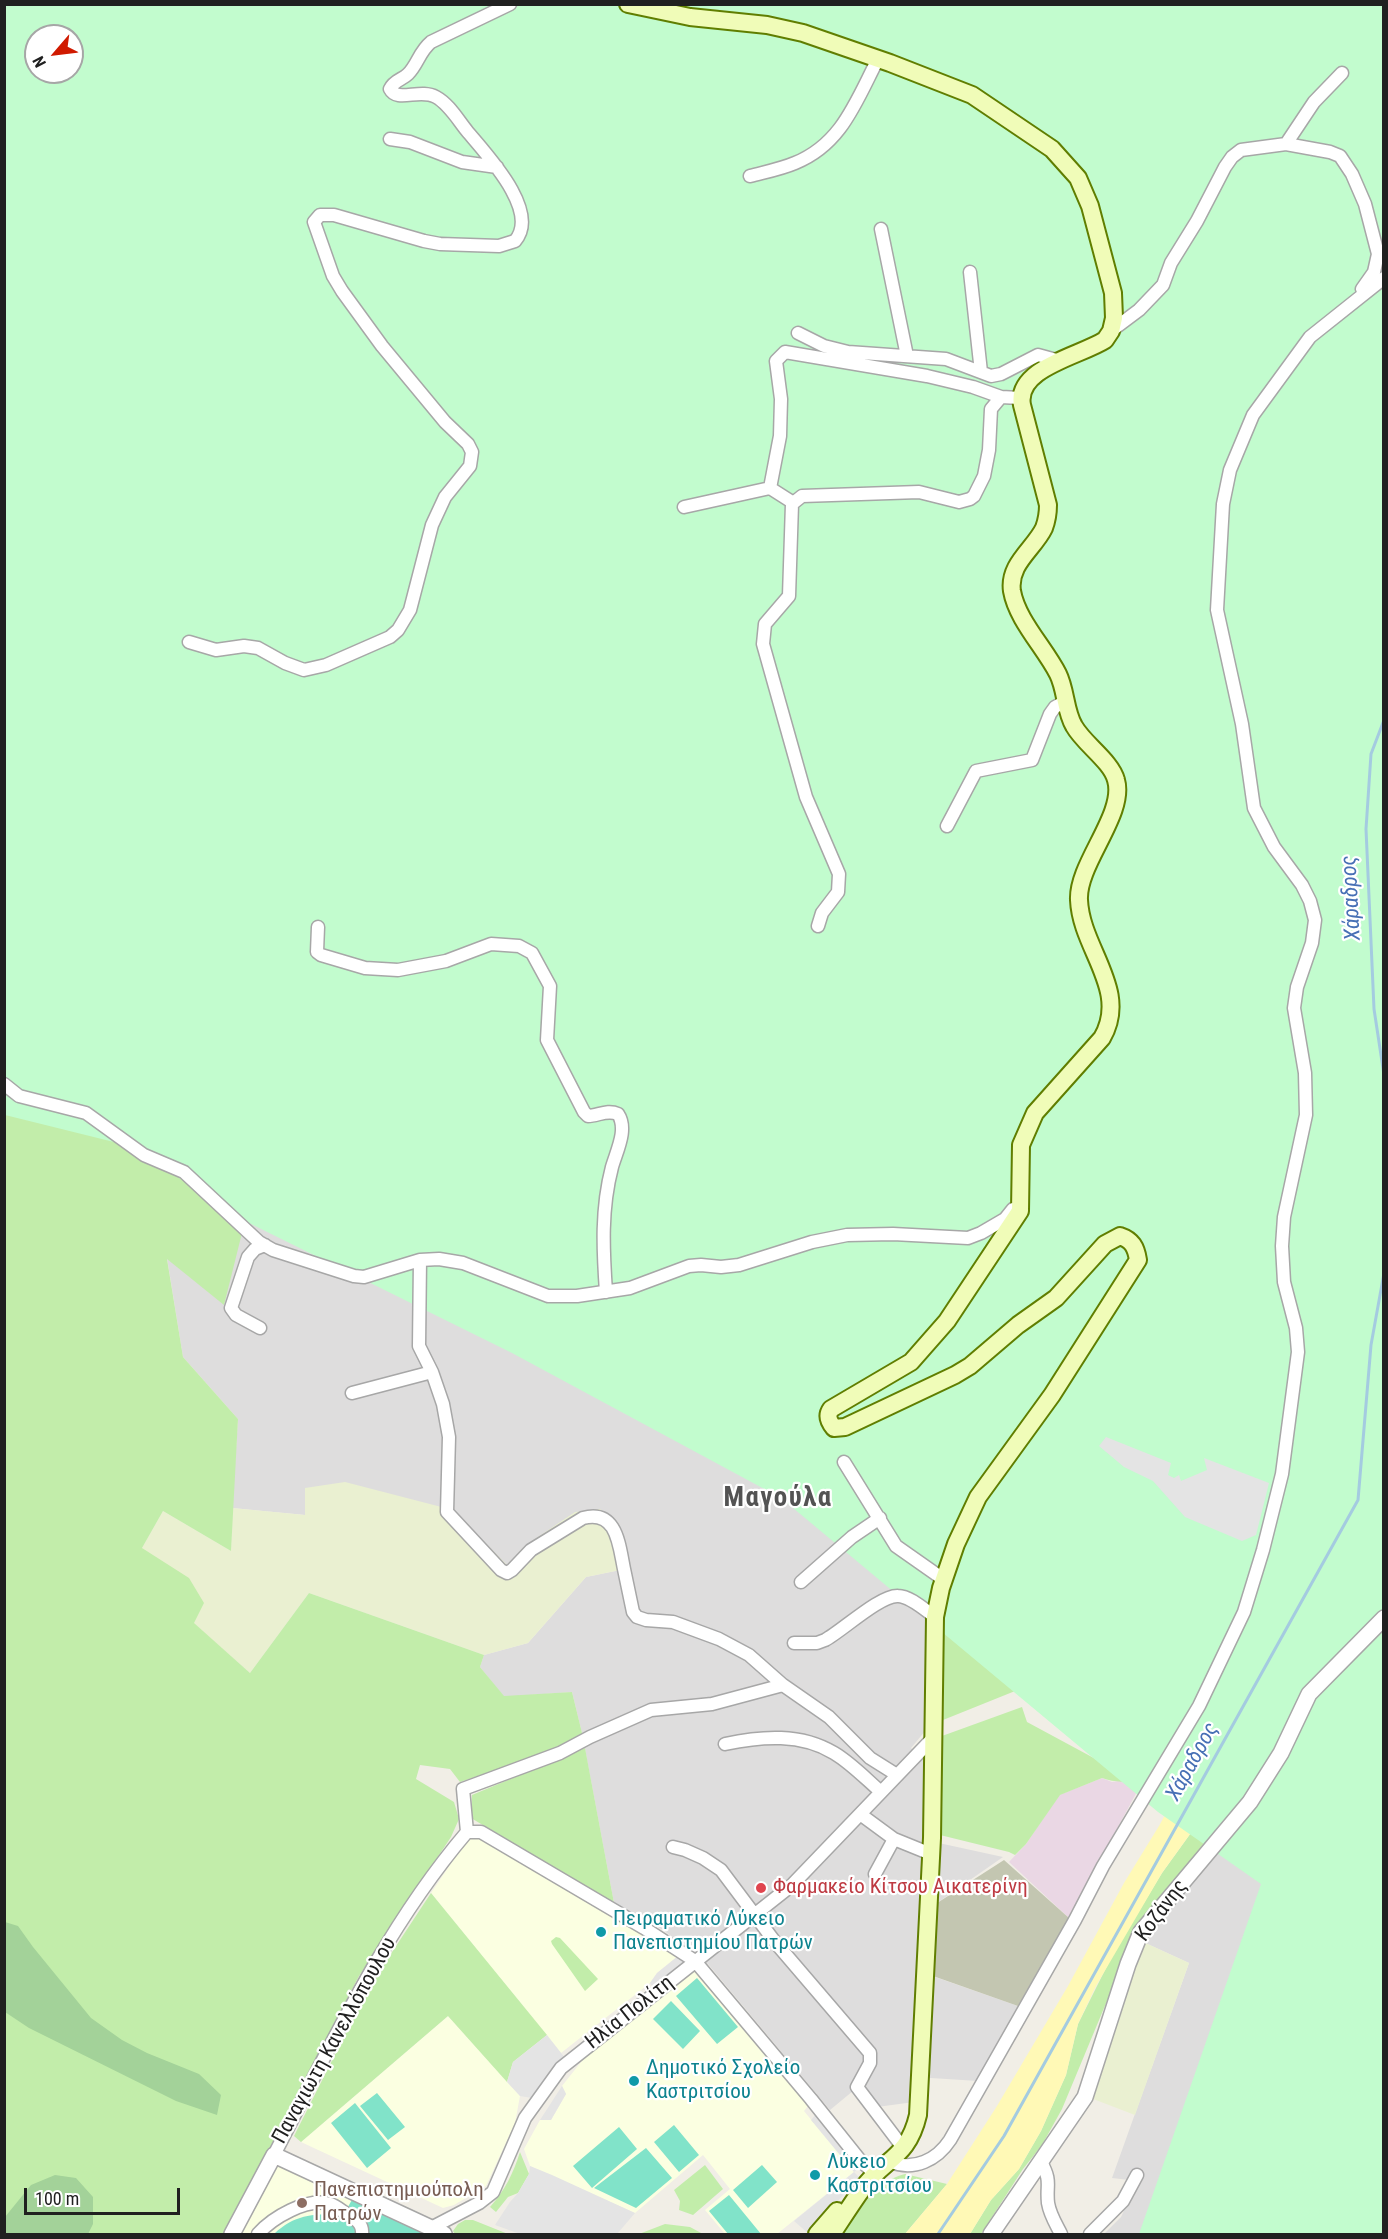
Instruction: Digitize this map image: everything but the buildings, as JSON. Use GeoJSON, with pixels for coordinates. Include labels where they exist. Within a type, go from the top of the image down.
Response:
{"type":"FeatureCollection","features":[{"type":"Feature","properties":{"kind":"main road"},"geometry":{"type":"LineString","coordinates":[[628,4],[690,17],[786,28],[878,59],[972,95],[989,105],[1052,149],[1078,178],[1090,206],[1113,293],[1114,318],[1111,331],[1105,340],[1036,373],[1026,382],[1021,392],[1020,398],[1048,505],[1044,529],[1015,568],[1012,578],[1014,598],[1033,636],[1058,675],[1072,724],[1109,768],[1116,780],[1117,792],[1113,810],[1086,871],[1078,897],[1084,927],[1108,985],[1111,1001],[1108,1027],[1102,1038],[1035,1113],[1021,1145],[1022,1198],[1020,1211],[1011,1228],[947,1321],[911,1362],[829,1412],[830,1424],[840,1429],[956,1375],[1056,1298],[1105,1244],[1120,1236],[1132,1243],[1137,1250],[1138,1260],[1052,1395],[978,1497],[943,1579],[935,1617],[931,1854],[919,2106],[913,2133],[904,2149],[847,2201],[817,2235]]}},
{"type":"Feature","properties":{"kind":"main road"},"geometry":{"type":"LineString","coordinates":[[832,2235],[863,2188]]}},
{"type":"Feature","properties":{"kind":"street"},"geometry":{"type":"LineString","coordinates":[[189,642],[216,650],[244,646],[258,648],[285,663],[304,670],[327,665],[390,637],[405,621],[432,525],[445,497],[470,466],[472,452],[468,444],[445,422],[381,346],[337,283],[317,232],[315,219],[320,215],[334,215],[440,244],[499,246],[510,245],[515,241],[522,231],[522,218],[507,182],[497,167],[441,100],[425,93],[398,96],[390,89],[393,84],[410,72],[420,51],[431,42],[510,4]]}},
{"type":"Feature","properties":{"kind":"street"},"geometry":{"type":"LineString","coordinates":[[750,176],[793,164],[825,146],[844,122],[878,59]]}},
{"type":"Feature","properties":{"kind":"street"},"geometry":{"type":"LineString","coordinates":[[1286,144],[1314,102],[1342,73]]}},
{"type":"Feature","properties":{"kind":"street"},"geometry":{"type":"LineString","coordinates":[[390,139],[410,142],[462,162],[497,167]]}},
{"type":"Feature","properties":{"kind":"street"},"geometry":{"type":"LineString","coordinates":[[1111,331],[1139,310],[1163,285],[1171,263],[1232,157],[1241,150],[1286,144],[1340,156],[1352,174],[1365,204],[1378,254],[1374,272],[1353,301]]}},
{"type":"Feature","properties":{"kind":"street"},"geometry":{"type":"LineString","coordinates":[[881,229],[907,356]]}},
{"type":"Feature","properties":{"kind":"street"},"geometry":{"type":"LineString","coordinates":[[970,272],[981,372]]}},
{"type":"Feature","properties":{"kind":"street"},"geometry":{"type":"LineString","coordinates":[[891,2162],[908,2166],[922,2163],[944,2148],[957,2129],[1076,1920],[1103,1866],[1199,1706],[1244,1612],[1271,1517],[1282,1474],[1298,1352],[1296,1328],[1284,1282],[1282,1246],[1284,1217],[1306,1115],[1305,1073],[1294,1008],[1297,987],[1312,943],[1315,920],[1310,901],[1302,885],[1274,847],[1254,808],[1242,724],[1217,610],[1223,504],[1230,470],[1253,415],[1310,337],[1383,278]]}},
{"type":"Feature","properties":{"kind":"street"},"geometry":{"type":"LineString","coordinates":[[798,333],[824,346],[848,352],[946,359],[991,376],[1001,374],[1038,355],[1060,361]]}},
{"type":"Feature","properties":{"kind":"street"},"geometry":{"type":"LineString","coordinates":[[770,488],[780,436],[780,399],[776,361],[785,352],[927,376],[973,387],[1001,397],[1020,398]]}},
{"type":"Feature","properties":{"kind":"street"},"geometry":{"type":"LineString","coordinates":[[792,502],[802,496],[906,492],[932,494],[959,502],[970,499],[975,496],[984,476],[989,450],[991,409],[1001,397]]}},
{"type":"Feature","properties":{"kind":"street"},"geometry":{"type":"LineString","coordinates":[[684,507],[770,488],[792,502]]}},
{"type":"Feature","properties":{"kind":"street"},"geometry":{"type":"LineString","coordinates":[[792,502],[789,596],[765,623],[763,644],[806,797],[839,874],[837,892],[822,913],[818,926]]}},
{"type":"Feature","properties":{"kind":"street"},"geometry":{"type":"LineString","coordinates":[[947,826],[976,771],[1032,760],[1050,714],[1055,707],[1066,701]]}},
{"type":"Feature","properties":{"kind":"street"},"geometry":{"type":"LineString","coordinates":[[318,927],[317,952],[365,968],[398,970],[446,961],[491,944],[519,946],[532,953],[550,986],[547,1040],[584,1112],[588,1116],[618,1113],[623,1126],[604,1209],[602,1241],[606,1292]]}},
{"type":"Feature","properties":{"kind":"street"},"geometry":{"type":"LineString","coordinates":[[4,1084],[19,1096],[86,1113],[144,1155],[184,1172],[273,1250],[354,1276],[364,1277],[420,1260],[439,1259],[462,1263],[548,1296],[577,1296],[630,1288],[689,1266],[721,1268],[739,1265],[794,1247],[847,1235],[893,1234],[968,1238],[1005,1219],[1022,1198]]}},
{"type":"Feature","properties":{"kind":"street"},"geometry":{"type":"LineString","coordinates":[[260,1328],[236,1315],[231,1308],[249,1257],[255,1248],[265,1245]]}},
{"type":"Feature","properties":{"kind":"street"},"geometry":{"type":"LineString","coordinates":[[420,1260],[419,1346],[432,1372],[443,1404],[449,1437],[447,1512],[501,1570],[507,1573],[531,1550],[582,1518],[601,1517],[617,1536],[633,1612],[637,1617],[673,1622],[719,1639],[749,1655],[783,1685],[830,1717],[870,1758],[897,1775]]}},
{"type":"Feature","properties":{"kind":"street"},"geometry":{"type":"LineString","coordinates":[[352,1393],[432,1372]]}},
{"type":"Feature","properties":{"kind":"street"},"geometry":{"type":"LineString","coordinates":[[844,1462],[896,1546],[943,1579]]}},
{"type":"Feature","properties":{"kind":"street"},"geometry":{"type":"LineString","coordinates":[[801,1582],[860,1530],[880,1518]]}},
{"type":"Feature","properties":{"kind":"street"},"geometry":{"type":"LineString","coordinates":[[794,1644],[818,1643],[825,1640],[884,1600],[895,1596],[904,1597],[935,1617]]}},
{"type":"Feature","properties":{"kind":"street","name":"Κοζάνης"},"geometry":{"type":"LineString","coordinates":[[991,2235],[1085,2097],[1128,1964],[1141,1932],[1250,1802],[1281,1753],[1309,1694],[1383,1618]]}},
{"type":"Feature","properties":{"kind":"street"},"geometry":{"type":"LineString","coordinates":[[783,1685],[712,1704],[651,1710],[560,1753],[463,1789],[467,1832],[481,1832],[644,1928],[695,1961],[816,2103],[858,2159],[876,2175]]}},
{"type":"Feature","properties":{"kind":"street"},"geometry":{"type":"LineString","coordinates":[[725,1744],[753,1738],[774,1737],[811,1741],[836,1754],[881,1792]]}},
{"type":"Feature","properties":{"kind":"street","name":"Ηλία Πολίτη"},"geometry":{"type":"LineString","coordinates":[[437,2232],[493,2192],[525,2118],[561,2068],[798,1880],[933,1738]]}},
{"type":"Feature","properties":{"kind":"street"},"geometry":{"type":"LineString","coordinates":[[860,1814],[894,1839],[931,1854]]}},
{"type":"Feature","properties":{"kind":"street","name":"Παναγιώτη Κανελλόπουλου"},"geometry":{"type":"LineString","coordinates":[[274,2154],[363,1981],[397,1929],[467,1832]]}},
{"type":"Feature","properties":{"kind":"street"},"geometry":{"type":"LineString","coordinates":[[875,1874],[894,1839]]}},
{"type":"Feature","properties":{"kind":"street"},"geometry":{"type":"LineString","coordinates":[[673,1847],[685,1850],[717,1867],[870,2054],[870,2062],[858,2087],[904,2149]]}},
{"type":"Feature","properties":{"kind":"street"},"geometry":{"type":"LineString","coordinates":[[232,2235],[274,2154],[437,2232]]}},
{"type":"Feature","properties":{"kind":"street"},"geometry":{"type":"LineString","coordinates":[[1041,2162],[1048,2176],[1050,2213],[1061,2235]]}},
{"type":"Feature","properties":{"kind":"street"},"geometry":{"type":"LineString","coordinates":[[1090,2235],[1123,2201],[1137,2175]]}},
{"type":"Feature","properties":{"kind":"street"},"geometry":{"type":"LineString","coordinates":[[258,2235],[284,2213],[297,2207],[320,2204],[330,2204],[359,2221],[363,2231],[362,2235]]}},
{"type":"Feature","properties":{"kind":"shaded area"},"geometry":{"type":"Polygon","coordinates":[[[230,1075],[928,1609],[926,1730],[911,1748],[924,1760],[925,1840],[1003,1857],[934,1905],[918,1971],[1018,2006],[978,2081],[915,2077],[914,2102],[877,2107],[859,2086],[830,2110],[708,1964],[663,1930],[614,1903],[582,1733],[572,1692],[504,1697],[480,1667],[484,1655],[528,1643],[586,1577],[630,1568],[526,1545],[507,1565],[453,1510],[305,1515],[232,1508],[238,1419],[183,1357],[167,1258],[224,1304],[230,1075]]]}},
{"type":"Feature","properties":{"kind":"shaded area"},"geometry":{"type":"Polygon","coordinates":[[[1106,1437],[1171,1463],[1168,1475],[1174,1478],[1179,1475],[1181,1481],[1207,1470],[1204,1458],[1269,1483],[1256,1535],[1242,1541],[1185,1517],[1153,1481],[1124,1467],[1099,1446],[1106,1437]]]}},
{"type":"Feature","properties":{"kind":"shaded area"},"geometry":{"type":"Polygon","coordinates":[[[345,1482],[453,1510],[507,1565],[526,1545],[575,1512],[600,1509],[619,1528],[630,1568],[586,1577],[528,1643],[484,1655],[309,1593],[250,1673],[193,1623],[142,1548],[163,1511],[231,1551],[232,1508],[305,1515],[305,1488],[345,1482]]]}},
{"type":"Feature","properties":{"kind":"shaded area"},"geometry":{"type":"Polygon","coordinates":[[[1102,1778],[1112,1782],[1124,1780],[1139,1788],[1069,1918],[1009,1862],[1026,1844],[1059,1795],[1102,1778]]]}},
{"type":"Feature","properties":{"kind":"shaded area"},"geometry":{"type":"Polygon","coordinates":[[[1279,1786],[1293,2234],[1104,2234],[1121,2217],[1138,2181],[1112,2178],[1189,1963],[1141,1941],[1246,1813],[1279,1786]]]}},
{"type":"Feature","properties":{"kind":"shaded area"},"geometry":{"type":"Polygon","coordinates":[[[480,1836],[678,1956],[657,1973],[650,1983],[561,2053],[431,1893],[467,1840],[480,1836]]]}},
{"type":"Feature","properties":{"kind":"shaded area"},"geometry":{"type":"Polygon","coordinates":[[[1004,1860],[1069,1918],[1018,2006],[933,1976],[934,1905],[1004,1860]]]}},
{"type":"Feature","properties":{"kind":"shaded area"},"geometry":{"type":"Polygon","coordinates":[[[1141,1941],[1189,1963],[1135,2115],[1088,2097],[1141,1941]]]}},
{"type":"Feature","properties":{"kind":"shaded area"},"geometry":{"type":"Polygon","coordinates":[[[678,1956],[687,1961],[654,1989],[650,1983],[657,1973],[678,1956]]]}},
{"type":"Feature","properties":{"kind":"shaded area"},"geometry":{"type":"Polygon","coordinates":[[[695,1971],[808,2106],[804,2111],[854,2172],[777,2234],[725,2234],[705,2210],[730,2189],[703,2155],[635,2213],[530,2166],[524,2149],[540,2120],[551,2120],[566,2094],[562,2086],[589,2052],[695,1971]]]}},
{"type":"Feature","properties":{"kind":"shaded area"},"geometry":{"type":"Polygon","coordinates":[[[448,2016],[520,2096],[515,2123],[486,2186],[454,2205],[443,2208],[301,2142],[448,2016]]]}},
{"type":"Feature","properties":{"kind":"shaded area"},"geometry":{"type":"Polygon","coordinates":[[[547,2035],[565,2058],[532,2098],[520,2096],[507,2082],[513,2062],[547,2035]]]}},
{"type":"Feature","properties":{"kind":"shaded area"},"geometry":{"type":"Polygon","coordinates":[[[562,2086],[566,2094],[551,2120],[540,2120],[562,2086]]]}},
{"type":"Feature","properties":{"kind":"shaded area"},"geometry":{"type":"Polygon","coordinates":[[[816,2114],[860,2168],[854,2172],[811,2120],[816,2114]]]}},
{"type":"Feature","properties":{"kind":"shaded area","name":"Πανεπιστημιούπολη Πατρών"},"geometry":{"type":"Polygon","coordinates":[[[266,2158],[430,2234],[225,2234],[266,2158]]]}},
{"type":"Feature","properties":{"kind":"shaded area"},"geometry":{"type":"Polygon","coordinates":[[[530,2166],[635,2213],[617,2234],[520,2234],[495,2225],[518,2193],[529,2174],[530,2166]]]}},
{"type":"Feature","properties":{"kind":"shaded area"},"geometry":{"type":"Polygon","coordinates":[[[854,2172],[859,2177],[809,2234],[794,2221],[854,2172]]]}},
{"type":"Feature","properties":{"kind":"green space"},"geometry":{"type":"Polygon","coordinates":[[[474,4],[131,1146],[245,1221],[224,1305],[167,1259],[183,1357],[238,1419],[231,1551],[163,1511],[142,1548],[189,1578],[204,1603],[194,1623],[250,1673],[309,1593],[484,1655],[480,1667],[504,1696],[572,1692],[583,1737],[523,1761],[460,1782],[450,1769],[420,1765],[416,1779],[454,1802],[459,1819],[451,1837],[359,1976],[225,2234],[5,2234],[4,5],[474,4]]]}},
{"type":"Feature","properties":{"kind":"green space"},"geometry":{"type":"Polygon","coordinates":[[[5,5],[1383,5],[1383,2234],[1139,2234],[1261,1884],[1158,1812],[781,1498],[512,1353],[245,1221],[130,1146],[5,1115],[5,5]]]}},
{"type":"Feature","properties":{"kind":"green space"},"geometry":{"type":"Polygon","coordinates":[[[944,1620],[1035,1683],[943,1720],[944,1620]]]}},
{"type":"Feature","properties":{"kind":"green space"},"geometry":{"type":"Polygon","coordinates":[[[1022,1707],[1027,1722],[1142,1784],[1102,1778],[1060,1795],[1026,1844],[1015,1855],[940,1835],[942,1736],[1022,1707]]]}},
{"type":"Feature","properties":{"kind":"green space"},"geometry":{"type":"Polygon","coordinates":[[[585,1748],[614,1903],[471,1818],[472,1795],[585,1748]]]}},
{"type":"Feature","properties":{"kind":"green space"},"geometry":{"type":"Polygon","coordinates":[[[1247,1790],[1139,1924],[1062,2109],[1042,2145],[1023,2169],[981,2234],[970,2234],[991,2200],[1019,2169],[1041,2131],[1066,2075],[1078,2024],[1114,1952],[1162,1873],[1193,1830],[1247,1790]]]}},
{"type":"Feature","properties":{"kind":"green space"},"geometry":{"type":"Polygon","coordinates":[[[431,1893],[547,2035],[513,2062],[507,2082],[448,2016],[301,2142],[294,2136],[369,1987],[431,1893]]]}},
{"type":"Feature","properties":{"kind":"green space"},"geometry":{"type":"Polygon","coordinates":[[[5,1922],[18,1926],[91,2018],[122,2040],[147,2053],[199,2074],[221,2095],[217,2115],[176,2101],[29,2028],[5,2012],[5,1922]]]}},
{"type":"Feature","properties":{"kind":"green space"},"geometry":{"type":"Polygon","coordinates":[[[556,1937],[560,1938],[598,1979],[585,1991],[552,1944],[551,1941],[556,1937]]]}},
{"type":"Feature","properties":{"kind":"green space"},"geometry":{"type":"Polygon","coordinates":[[[697,1978],[738,2027],[717,2044],[676,1996],[697,1978]]]}},
{"type":"Feature","properties":{"kind":"green space"},"geometry":{"type":"Polygon","coordinates":[[[671,2001],[700,2031],[683,2049],[653,2019],[671,2001]]]}},
{"type":"Feature","properties":{"kind":"green space"},"geometry":{"type":"Polygon","coordinates":[[[377,2093],[405,2127],[388,2140],[360,2106],[377,2093]]]}},
{"type":"Feature","properties":{"kind":"green space"},"geometry":{"type":"Polygon","coordinates":[[[355,2103],[391,2148],[367,2168],[331,2123],[355,2103]]]}},
{"type":"Feature","properties":{"kind":"green space"},"geometry":{"type":"Polygon","coordinates":[[[674,2125],[699,2155],[679,2172],[654,2142],[674,2125]]]}},
{"type":"Feature","properties":{"kind":"green space"},"geometry":{"type":"Polygon","coordinates":[[[619,2127],[637,2149],[592,2188],[573,2166],[619,2127]]]}},
{"type":"Feature","properties":{"kind":"green space"},"geometry":{"type":"Polygon","coordinates":[[[646,2148],[672,2178],[636,2208],[594,2188],[646,2148]]]}},
{"type":"Feature","properties":{"kind":"green space"},"geometry":{"type":"Polygon","coordinates":[[[520,2152],[529,2174],[518,2193],[508,2197],[496,2212],[490,2207],[508,2181],[520,2152]]]}},
{"type":"Feature","properties":{"kind":"green space"},"geometry":{"type":"Polygon","coordinates":[[[705,2165],[723,2189],[693,2215],[679,2210],[680,2201],[674,2190],[705,2165]]]}},
{"type":"Feature","properties":{"kind":"green space"},"geometry":{"type":"Polygon","coordinates":[[[762,2165],[777,2182],[748,2208],[733,2190],[762,2165]]]}},
{"type":"Feature","properties":{"kind":"green space"},"geometry":{"type":"Polygon","coordinates":[[[905,2174],[947,2184],[905,2234],[843,2234],[876,2190],[894,2178],[905,2174]]]}},
{"type":"Feature","properties":{"kind":"green space"},"geometry":{"type":"Polygon","coordinates":[[[55,2175],[76,2178],[93,2197],[93,2224],[88,2234],[5,2234],[5,2217],[31,2185],[55,2175]]]}},
{"type":"Feature","properties":{"kind":"green space"},"geometry":{"type":"Polygon","coordinates":[[[729,2195],[761,2234],[728,2234],[709,2211],[729,2195]]]}},
{"type":"Feature","properties":{"kind":"green space"},"geometry":{"type":"Polygon","coordinates":[[[353,2198],[430,2234],[274,2234],[298,2218],[344,2214],[353,2198]]]}},
{"type":"Feature","properties":{"kind":"green space"},"geometry":{"type":"Polygon","coordinates":[[[465,2220],[473,2220],[508,2234],[455,2234],[453,2231],[458,2224],[465,2220]]]}},
{"type":"Feature","properties":{"kind":"green space"},"geometry":{"type":"Polygon","coordinates":[[[665,2224],[690,2227],[703,2234],[639,2234],[665,2224]]]}},
{"type":"Feature","properties":{"kind":"sand"},"geometry":{"type":"Polygon","coordinates":[[[1384,1538],[1193,1830],[1162,1873],[1096,1986],[1078,2024],[1066,2075],[1041,2131],[1019,2169],[991,2200],[970,2234],[905,2234],[947,2184],[997,2106],[1068,1986],[1190,1769],[1384,1538]]]}},
{"type":"Feature","properties":{"kind":"waterway","name":"Χάραδρος"},"geometry":{"type":"LineString","coordinates":[[1384,720],[1371,754],[1366,829],[1374,1009],[1384,1075]]}},
{"type":"Feature","properties":{"kind":"waterway","name":"Χάραδρος"},"geometry":{"type":"LineString","coordinates":[[938,2234],[1004,2136],[1358,1500],[1371,1345],[1384,1273]]}},
{"type":"Feature","properties":{"kind":"place","name":"Φαρμακείο Κίτσου Αικατερίνη"},"geometry":{"type":"Point","coordinates":[761,1888]}},
{"type":"Feature","properties":{"kind":"place","name":"Πειραματικό Λύκειο Πανεπιστημίου Πατρών"},"geometry":{"type":"Point","coordinates":[601,1932]}},
{"type":"Feature","properties":{"kind":"place","name":"Δημοτικό Σχολείο Καστριτσίου"},"geometry":{"type":"Point","coordinates":[634,2081]}},
{"type":"Feature","properties":{"kind":"place","name":"Λύκειο Καστριτσίου"},"geometry":{"type":"Point","coordinates":[815,2175]}},
{"type":"Feature","properties":{"kind":"place","name":"Πανεπιστημιούπολη Πατρών"},"geometry":{"type":"Point","coordinates":[302,2203]}},
{"type":"Feature","properties":{"kind":"district","name":"Μαγούλα"},"geometry":{"type":"Point","coordinates":[778,1499]}}]}
